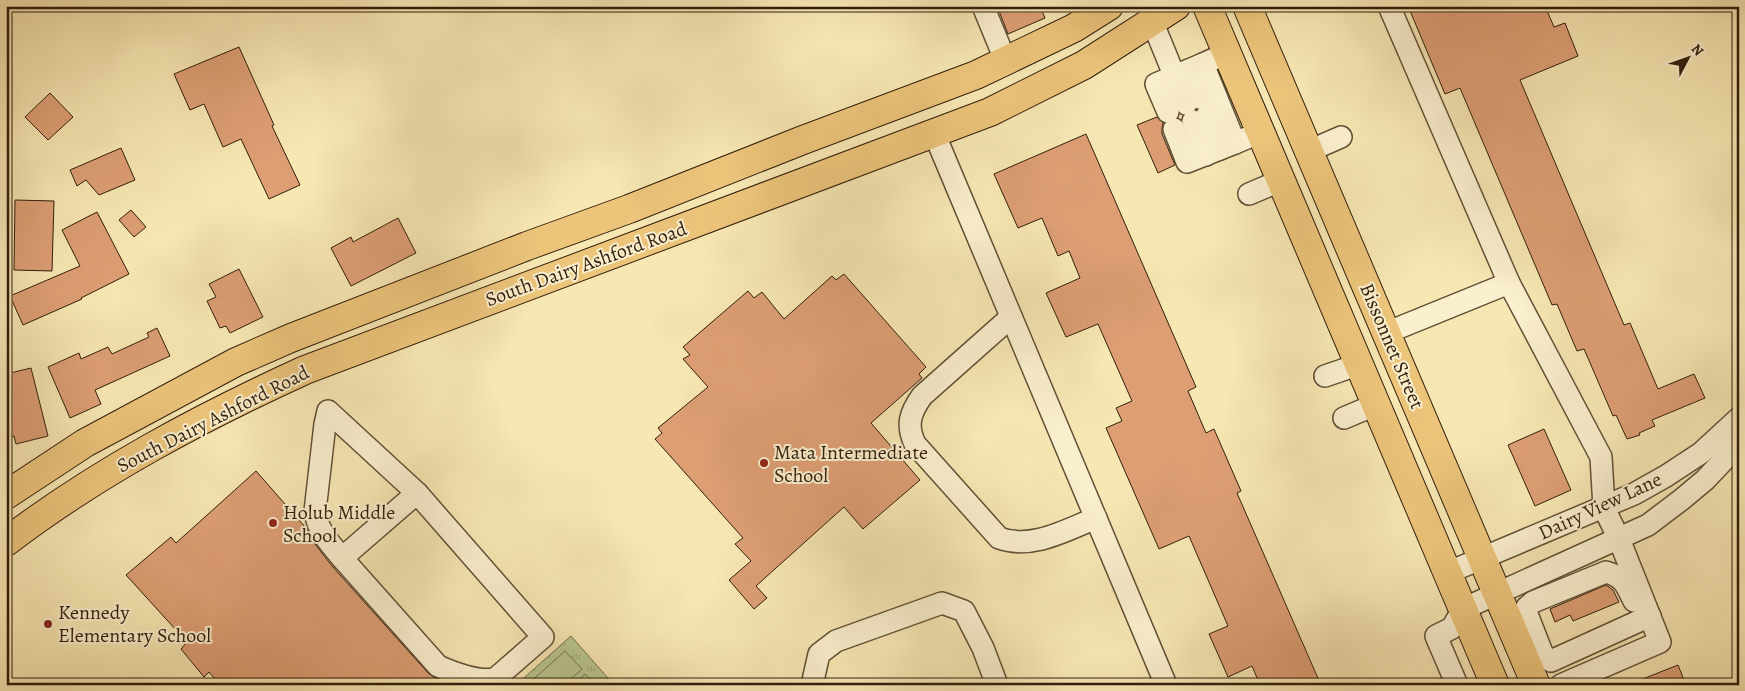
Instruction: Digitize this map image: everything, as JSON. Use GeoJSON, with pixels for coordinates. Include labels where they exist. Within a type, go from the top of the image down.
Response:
{"type":"FeatureCollection","features":[{"type":"Feature","properties":{"kind":"main road","name":"South Dairy Ashford Road"},"geometry":{"type":"LineString","coordinates":[[6,542],[105,474],[211,415],[304,370],[990,112],[1084,65],[1176,6]]}},
{"type":"Feature","properties":{"kind":"main road","name":"Bissonnet Street"},"geometry":{"type":"LineString","coordinates":[[1207,6],[1198,65],[1261,132],[1463,609],[1490,683]]}},
{"type":"Feature","properties":{"kind":"main road","name":"Bissonnet Street"},"geometry":{"type":"LineString","coordinates":[[1247,6],[1497,594],[1539,666]]}},
{"type":"Feature","properties":{"kind":"main road","name":"South Dairy Ashford Road"},"geometry":{"type":"LineString","coordinates":[[6,495],[85,443],[205,377],[291,338],[527,246],[629,209],[752,160],[976,76],[1074,28],[1106,7]]}},
{"type":"Feature","properties":{"kind":"main road"},"geometry":{"type":"LineString","coordinates":[[976,76],[990,112]]}},
{"type":"Feature","properties":{"kind":"main road"},"geometry":{"type":"LineString","coordinates":[[752,160],[767,197]]}},
{"type":"Feature","properties":{"kind":"main road"},"geometry":{"type":"LineString","coordinates":[[527,246],[541,281]]}},
{"type":"Feature","properties":{"kind":"main road"},"geometry":{"type":"LineString","coordinates":[[291,338],[304,370]]}},
{"type":"Feature","properties":{"kind":"main road"},"geometry":{"type":"LineString","coordinates":[[1360,364],[1390,342]]}},
{"type":"Feature","properties":{"kind":"main road"},"geometry":{"type":"LineString","coordinates":[[85,443],[105,474]]}},
{"type":"Feature","properties":{"kind":"street"},"geometry":{"type":"LineString","coordinates":[[983,6],[1006,62]]}},
{"type":"Feature","properties":{"kind":"street"},"geometry":{"type":"LineString","coordinates":[[1390,6],[1509,283],[1601,458],[1604,508],[1619,539],[1647,617]]}},
{"type":"Feature","properties":{"kind":"street"},"geometry":{"type":"LineString","coordinates":[[1152,21],[1198,65],[1220,149]]}},
{"type":"Feature","properties":{"kind":"street"},"geometry":{"type":"LineString","coordinates":[[1198,65],[1188,113],[1187,162],[1261,132]]}},
{"type":"Feature","properties":{"kind":"street"},"geometry":{"type":"LineString","coordinates":[[1188,113],[1220,149]]}},
{"type":"Feature","properties":{"kind":"street"},"geometry":{"type":"LineString","coordinates":[[934,133],[1166,685]]}},
{"type":"Feature","properties":{"kind":"street"},"geometry":{"type":"LineString","coordinates":[[1308,151],[1341,137]]}},
{"type":"Feature","properties":{"kind":"street"},"geometry":{"type":"LineString","coordinates":[[1249,194],[1282,180]]}},
{"type":"Feature","properties":{"kind":"street"},"geometry":{"type":"LineString","coordinates":[[1390,342],[1509,283]]}},
{"type":"Feature","properties":{"kind":"street"},"geometry":{"type":"LineString","coordinates":[[1011,317],[922,396],[914,407],[910,421],[910,433],[915,444],[999,538],[1011,542],[1041,540],[1096,518]]}},
{"type":"Feature","properties":{"kind":"street"},"geometry":{"type":"LineString","coordinates":[[1325,376],[1360,364]]}},
{"type":"Feature","properties":{"kind":"street"},"geometry":{"type":"LineString","coordinates":[[1344,418],[1377,404]]}},
{"type":"Feature","properties":{"kind":"street"},"geometry":{"type":"LineString","coordinates":[[328,411],[417,493],[543,637],[495,679],[488,680],[450,671],[438,666],[342,558],[316,524],[315,511],[324,424],[328,411]]}},
{"type":"Feature","properties":{"kind":"street","name":"Dairy View Lane"},"geometry":{"type":"LineString","coordinates":[[1447,573],[1634,494],[1666,476],[1700,453],[1739,418]]}},
{"type":"Feature","properties":{"kind":"street","name":"Dairy View Lane"},"geometry":{"type":"LineString","coordinates":[[1463,609],[1648,525],[1705,480],[1739,444]]}},
{"type":"Feature","properties":{"kind":"street"},"geometry":{"type":"LineString","coordinates":[[342,558],[417,493]]}},
{"type":"Feature","properties":{"kind":"street"},"geometry":{"type":"LineString","coordinates":[[1606,572],[1616,575],[1623,580],[1647,617],[1660,642],[1569,683],[1539,666],[1526,614],[1527,607],[1533,602],[1606,572]]}},
{"type":"Feature","properties":{"kind":"street"},"geometry":{"type":"LineString","coordinates":[[812,685],[819,654],[836,641],[942,603],[964,610],[983,648],[997,685]]}},
{"type":"Feature","properties":{"kind":"street"},"geometry":{"type":"LineString","coordinates":[[1452,683],[1436,636],[1452,628],[1463,609]]}},
{"type":"Feature","properties":{"kind":"street"},"geometry":{"type":"LineString","coordinates":[[1539,666],[1647,617]]}},
{"type":"Feature","properties":{"kind":"green space"},"geometry":{"type":"Polygon","coordinates":[[[571,636],[614,685],[516,685],[571,636]]]}},
{"type":"Feature","properties":{"kind":"green space"},"geometry":{"type":"Polygon","coordinates":[[[565,651],[582,669],[564,685],[527,685],[565,651]]]}},
{"type":"Feature","properties":{"kind":"green space"},"geometry":{"type":"Polygon","coordinates":[[[585,674],[595,685],[573,685],[585,674]]]}},
{"type":"Feature","properties":{"kind":"building"},"geometry":{"type":"Polygon","coordinates":[[[997,6],[1040,6],[1045,18],[1008,34],[997,6]]]}},
{"type":"Feature","properties":{"kind":"building"},"geometry":{"type":"Polygon","coordinates":[[[1408,6],[1545,6],[1554,27],[1565,23],[1578,56],[1520,80],[1624,325],[1630,323],[1658,389],[1694,374],[1705,398],[1652,420],[1655,426],[1639,433],[1640,435],[1627,439],[1616,415],[1613,416],[1584,349],[1577,351],[1557,304],[1552,305],[1460,88],[1445,94],[1408,6]]]}},
{"type":"Feature","properties":{"kind":"building"},"geometry":{"type":"Polygon","coordinates":[[[239,47],[274,125],[272,126],[300,185],[269,199],[241,139],[223,147],[204,104],[190,110],[174,74],[239,47]]]}},
{"type":"Feature","properties":{"kind":"building"},"geometry":{"type":"Polygon","coordinates":[[[50,93],[73,117],[48,140],[25,117],[50,93]]]}},
{"type":"Feature","properties":{"kind":"building"},"geometry":{"type":"Polygon","coordinates":[[[1157,117],[1163,123],[1162,134],[1175,165],[1158,173],[1137,125],[1157,117]]]}},
{"type":"Feature","properties":{"kind":"building"},"geometry":{"type":"Polygon","coordinates":[[[1086,134],[1196,387],[1188,391],[1206,433],[1214,429],[1241,491],[1237,493],[1321,685],[1260,685],[1252,666],[1228,677],[1209,634],[1228,626],[1189,536],[1159,549],[1106,428],[1122,421],[1116,408],[1132,401],[1098,324],[1066,337],[1046,293],[1080,278],[1069,251],[1058,256],[1042,218],[1018,228],[994,174],[1086,134]]]}},
{"type":"Feature","properties":{"kind":"building"},"geometry":{"type":"Polygon","coordinates":[[[121,148],[135,180],[99,195],[86,180],[77,186],[70,170],[121,148]]]}},
{"type":"Feature","properties":{"kind":"building"},"geometry":{"type":"Polygon","coordinates":[[[15,200],[54,201],[52,271],[14,270],[15,200]]]}},
{"type":"Feature","properties":{"kind":"building"},"geometry":{"type":"Polygon","coordinates":[[[131,210],[146,227],[134,237],[119,220],[131,210]]]}},
{"type":"Feature","properties":{"kind":"building"},"geometry":{"type":"Polygon","coordinates":[[[97,212],[129,274],[82,299],[23,325],[10,296],[80,266],[62,230],[97,212]]]}},
{"type":"Feature","properties":{"kind":"building"},"geometry":{"type":"Polygon","coordinates":[[[398,218],[416,253],[351,286],[331,248],[351,237],[353,242],[398,218]]]}},
{"type":"Feature","properties":{"kind":"building"},"geometry":{"type":"Polygon","coordinates":[[[239,269],[263,317],[230,333],[226,326],[220,328],[207,301],[216,297],[209,284],[239,269]]]}},
{"type":"Feature","properties":{"kind":"building"},"geometry":{"type":"Polygon","coordinates":[[[844,274],[926,367],[919,374],[922,378],[871,423],[920,480],[863,529],[844,507],[756,586],[767,598],[754,609],[729,580],[751,561],[735,544],[743,538],[655,439],[662,433],[658,428],[708,387],[683,359],[690,355],[683,347],[748,291],[754,298],[762,292],[784,319],[832,276],[836,280],[844,274]]]}},
{"type":"Feature","properties":{"kind":"building"},"geometry":{"type":"Polygon","coordinates":[[[157,328],[170,356],[95,390],[101,404],[70,418],[48,367],[79,353],[81,359],[108,347],[112,354],[149,337],[147,333],[157,328]]]}},
{"type":"Feature","properties":{"kind":"building"},"geometry":{"type":"Polygon","coordinates":[[[31,368],[48,436],[16,444],[14,436],[6,438],[6,420],[11,419],[6,398],[6,374],[31,368]]]}},
{"type":"Feature","properties":{"kind":"building"},"geometry":{"type":"Polygon","coordinates":[[[1544,429],[1571,490],[1535,506],[1508,445],[1544,429]]]}},
{"type":"Feature","properties":{"kind":"building"},"geometry":{"type":"Polygon","coordinates":[[[256,471],[307,529],[315,544],[332,566],[429,674],[443,685],[220,685],[209,672],[204,677],[181,649],[187,642],[126,575],[171,537],[176,543],[256,471]]]}},
{"type":"Feature","properties":{"kind":"building"},"geometry":{"type":"Polygon","coordinates":[[[1606,585],[1613,590],[1619,602],[1573,621],[1570,615],[1555,622],[1550,609],[1606,585]]]}},
{"type":"Feature","properties":{"kind":"building"},"geometry":{"type":"Polygon","coordinates":[[[1678,665],[1686,685],[1630,685],[1630,684],[1678,665]]]}},
{"type":"Feature","properties":{"kind":"place","name":"Mata Intermediate School"},"geometry":{"type":"Point","coordinates":[764,463]}},
{"type":"Feature","properties":{"kind":"place","name":"Holub Middle School"},"geometry":{"type":"Point","coordinates":[273,523]}},
{"type":"Feature","properties":{"kind":"place","name":"Kennedy Elementary School"},"geometry":{"type":"Point","coordinates":[48,624]}}]}
